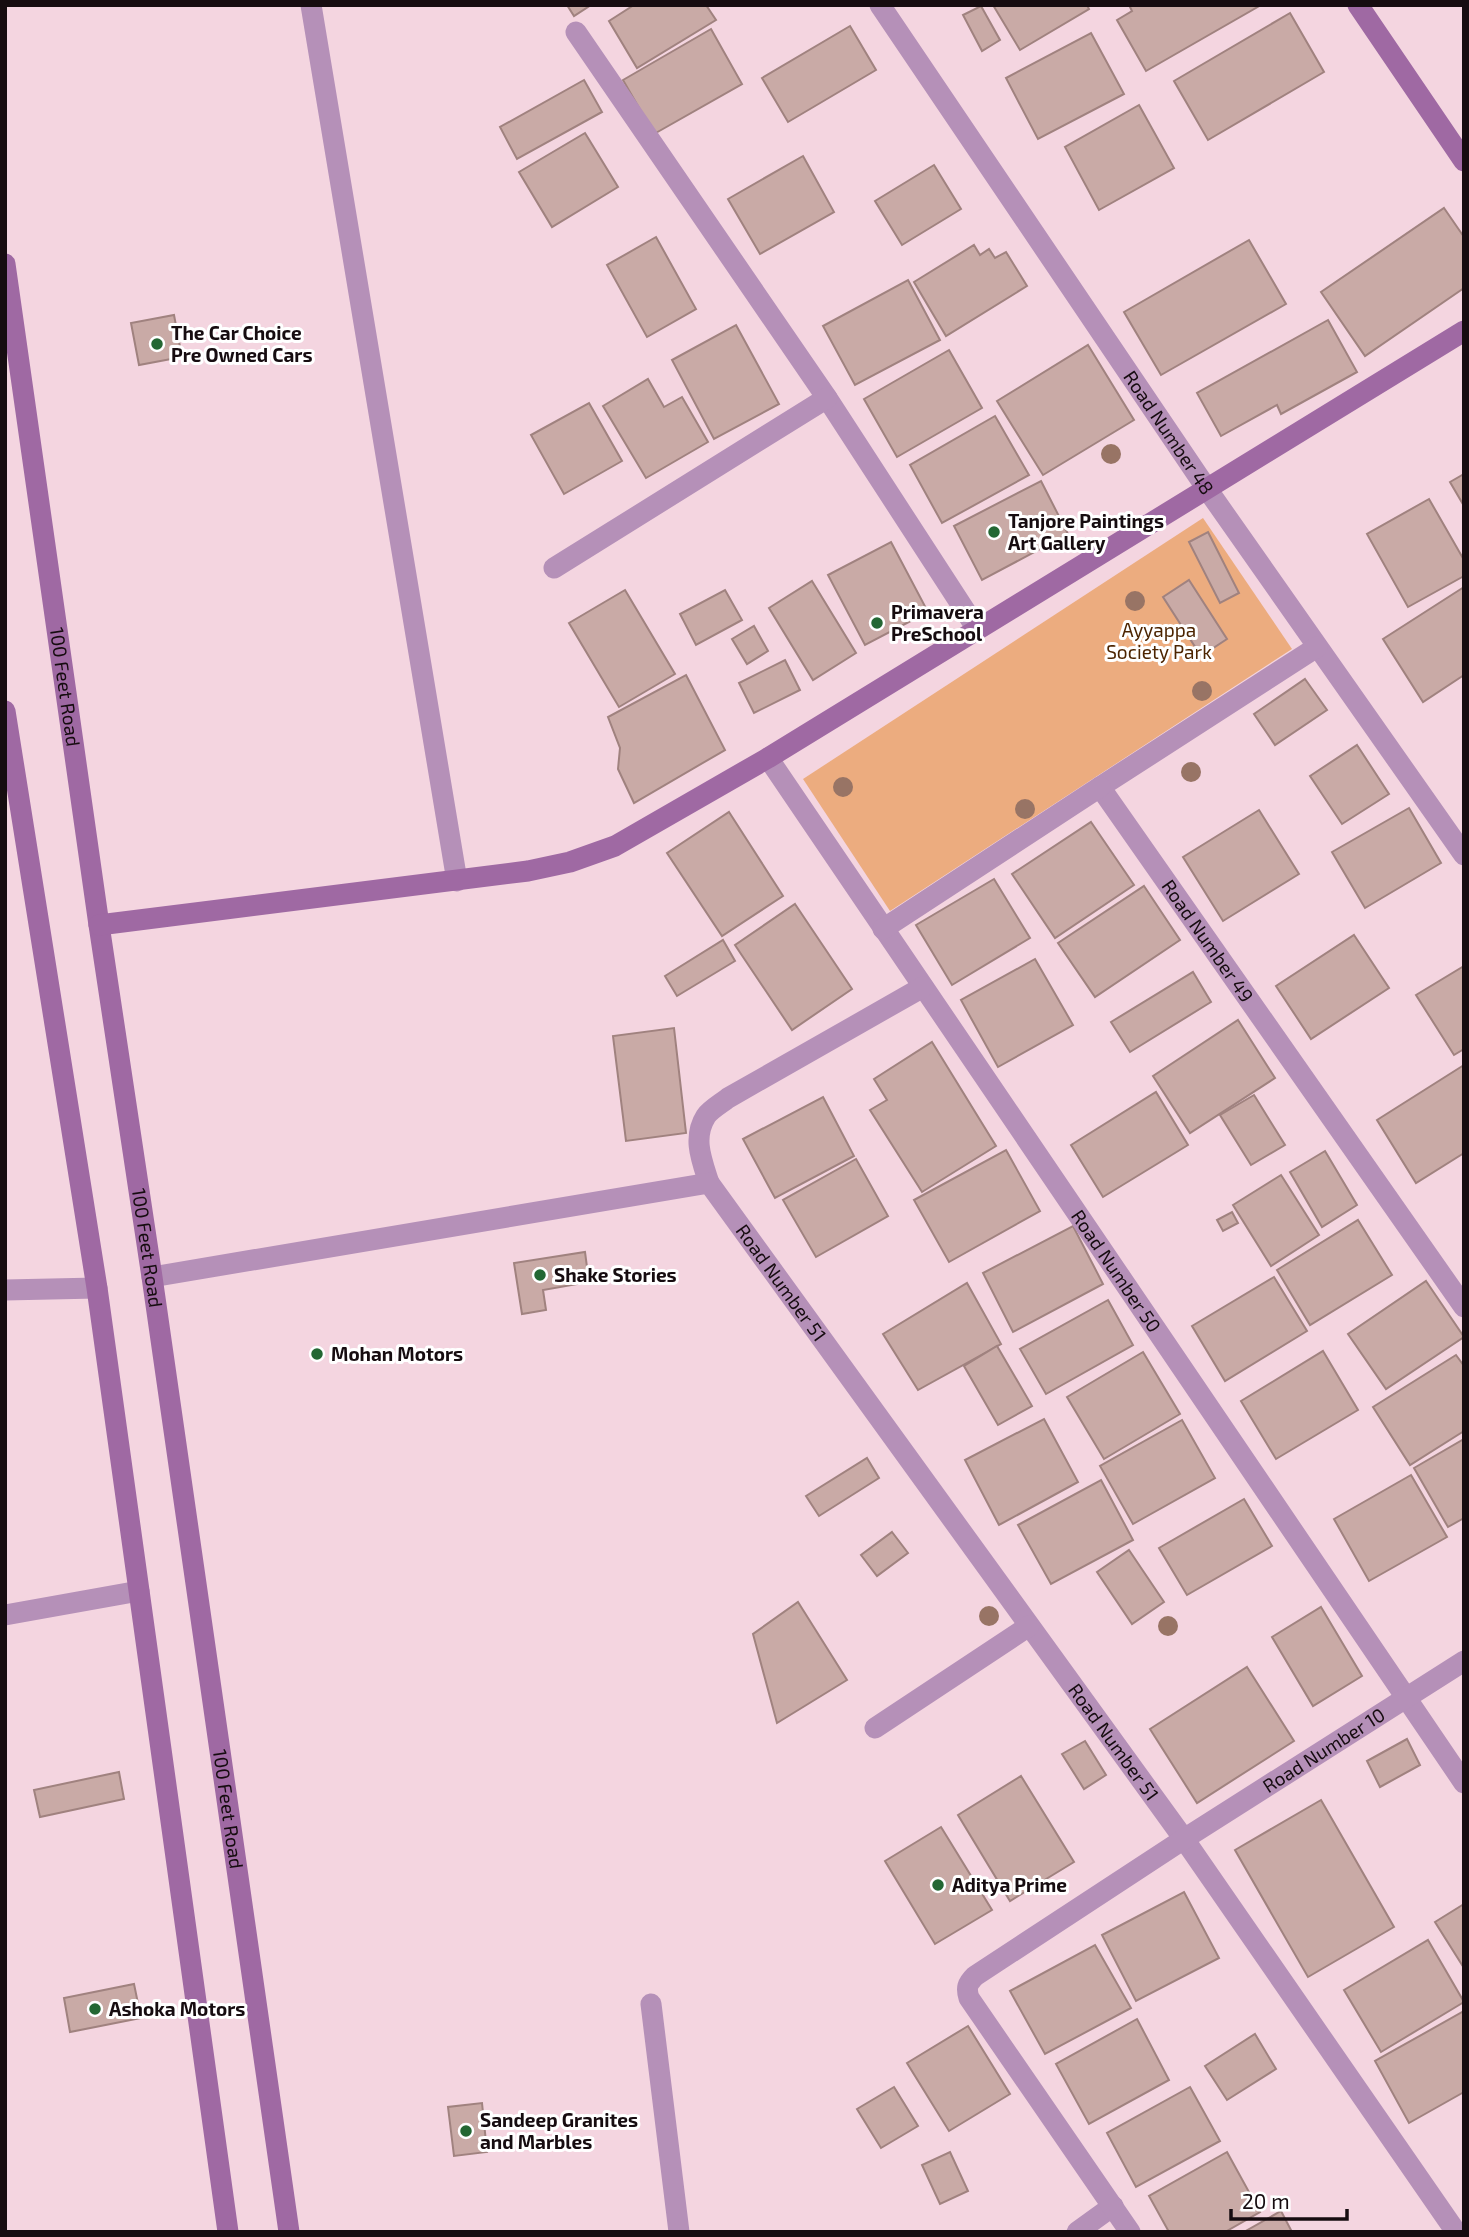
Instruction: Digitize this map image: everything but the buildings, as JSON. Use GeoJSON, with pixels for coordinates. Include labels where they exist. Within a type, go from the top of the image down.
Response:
{"type":"FeatureCollection","features":[{"type":"Feature","properties":{"kind":"main road"},"geometry":{"type":"LineString","coordinates":[[1358,5],[1464,161]]}},
{"type":"Feature","properties":{"kind":"main road","name":"100 Feet Road"},"geometry":{"type":"LineString","coordinates":[[5,264],[289,2232]]}},
{"type":"Feature","properties":{"kind":"main road"},"geometry":{"type":"LineString","coordinates":[[99,925],[527,871],[570,862],[615,846],[768,758],[1464,331]]}},
{"type":"Feature","properties":{"kind":"main road"},"geometry":{"type":"LineString","coordinates":[[5,710],[97,1288],[228,2232]]}},
{"type":"Feature","properties":{"kind":"street"},"geometry":{"type":"LineString","coordinates":[[311,5],[457,881]]}},
{"type":"Feature","properties":{"kind":"street","name":"Road Number 48"},"geometry":{"type":"LineString","coordinates":[[880,5],[1207,489],[1464,855]]}},
{"type":"Feature","properties":{"kind":"street"},"geometry":{"type":"LineString","coordinates":[[576,32],[827,398],[977,629]]}},
{"type":"Feature","properties":{"kind":"street"},"geometry":{"type":"LineString","coordinates":[[554,568],[827,398]]}},
{"type":"Feature","properties":{"kind":"street"},"geometry":{"type":"LineString","coordinates":[[883,929],[1317,647]]}},
{"type":"Feature","properties":{"kind":"street","name":"Road Number 50"},"geometry":{"type":"LineString","coordinates":[[768,758],[1464,1783]]}},
{"type":"Feature","properties":{"kind":"street","name":"Road Number 49"},"geometry":{"type":"LineString","coordinates":[[1100,787],[1464,1307]]}},
{"type":"Feature","properties":{"kind":"street","name":"Road Number 51"},"geometry":{"type":"LineString","coordinates":[[923,987],[728,1098],[706,1115],[699,1136],[699,1149],[709,1183],[1184,1839],[1456,2232]]}},
{"type":"Feature","properties":{"kind":"street"},"geometry":{"type":"LineString","coordinates":[[152,1277],[709,1183]]}},
{"type":"Feature","properties":{"kind":"street"},"geometry":{"type":"LineString","coordinates":[[5,1290],[97,1288]]}},
{"type":"Feature","properties":{"kind":"street"},"geometry":{"type":"LineString","coordinates":[[5,1615],[139,1591]]}},
{"type":"Feature","properties":{"kind":"street"},"geometry":{"type":"LineString","coordinates":[[875,1728],[1029,1626]]}},
{"type":"Feature","properties":{"kind":"street","name":"Road Number 10"},"geometry":{"type":"LineString","coordinates":[[1184,1839],[1464,1661]]}},
{"type":"Feature","properties":{"kind":"street"},"geometry":{"type":"LineString","coordinates":[[1130,2232],[969,1998],[967,1989],[975,1976],[1184,1839]]}},
{"type":"Feature","properties":{"kind":"street"},"geometry":{"type":"LineString","coordinates":[[651,2004],[679,2232]]}},
{"type":"Feature","properties":{"kind":"street"},"geometry":{"type":"LineString","coordinates":[[1077,2232],[1113,2206]]}},
{"type":"Feature","properties":{"kind":"green space","name":"Ayyappa Society Park"},"geometry":{"type":"Polygon","coordinates":[[[1203,518],[1292,649],[890,911],[803,779],[1203,518]]]}},
{"type":"Feature","properties":{"kind":"place","name":"The Car Choice Pre Owned Cars"},"geometry":{"type":"Point","coordinates":[157,344]}},
{"type":"Feature","properties":{"kind":"place","name":"Tanjore Paintings Art Gallery"},"geometry":{"type":"Point","coordinates":[994,532]}},
{"type":"Feature","properties":{"kind":"place","name":"Primavera PreSchool"},"geometry":{"type":"Point","coordinates":[877,623]}},
{"type":"Feature","properties":{"kind":"place","name":"Shake Stories"},"geometry":{"type":"Point","coordinates":[540,1275]}},
{"type":"Feature","properties":{"kind":"place","name":"Mohan Motors"},"geometry":{"type":"Point","coordinates":[317,1354]}},
{"type":"Feature","properties":{"kind":"place","name":"Aditya Prime"},"geometry":{"type":"Point","coordinates":[938,1885]}},
{"type":"Feature","properties":{"kind":"place","name":"Ashoka Motors"},"geometry":{"type":"Point","coordinates":[95,2009]}},
{"type":"Feature","properties":{"kind":"place","name":"Sandeep Granites and Marbles"},"geometry":{"type":"Point","coordinates":[466,2131]}}]}
